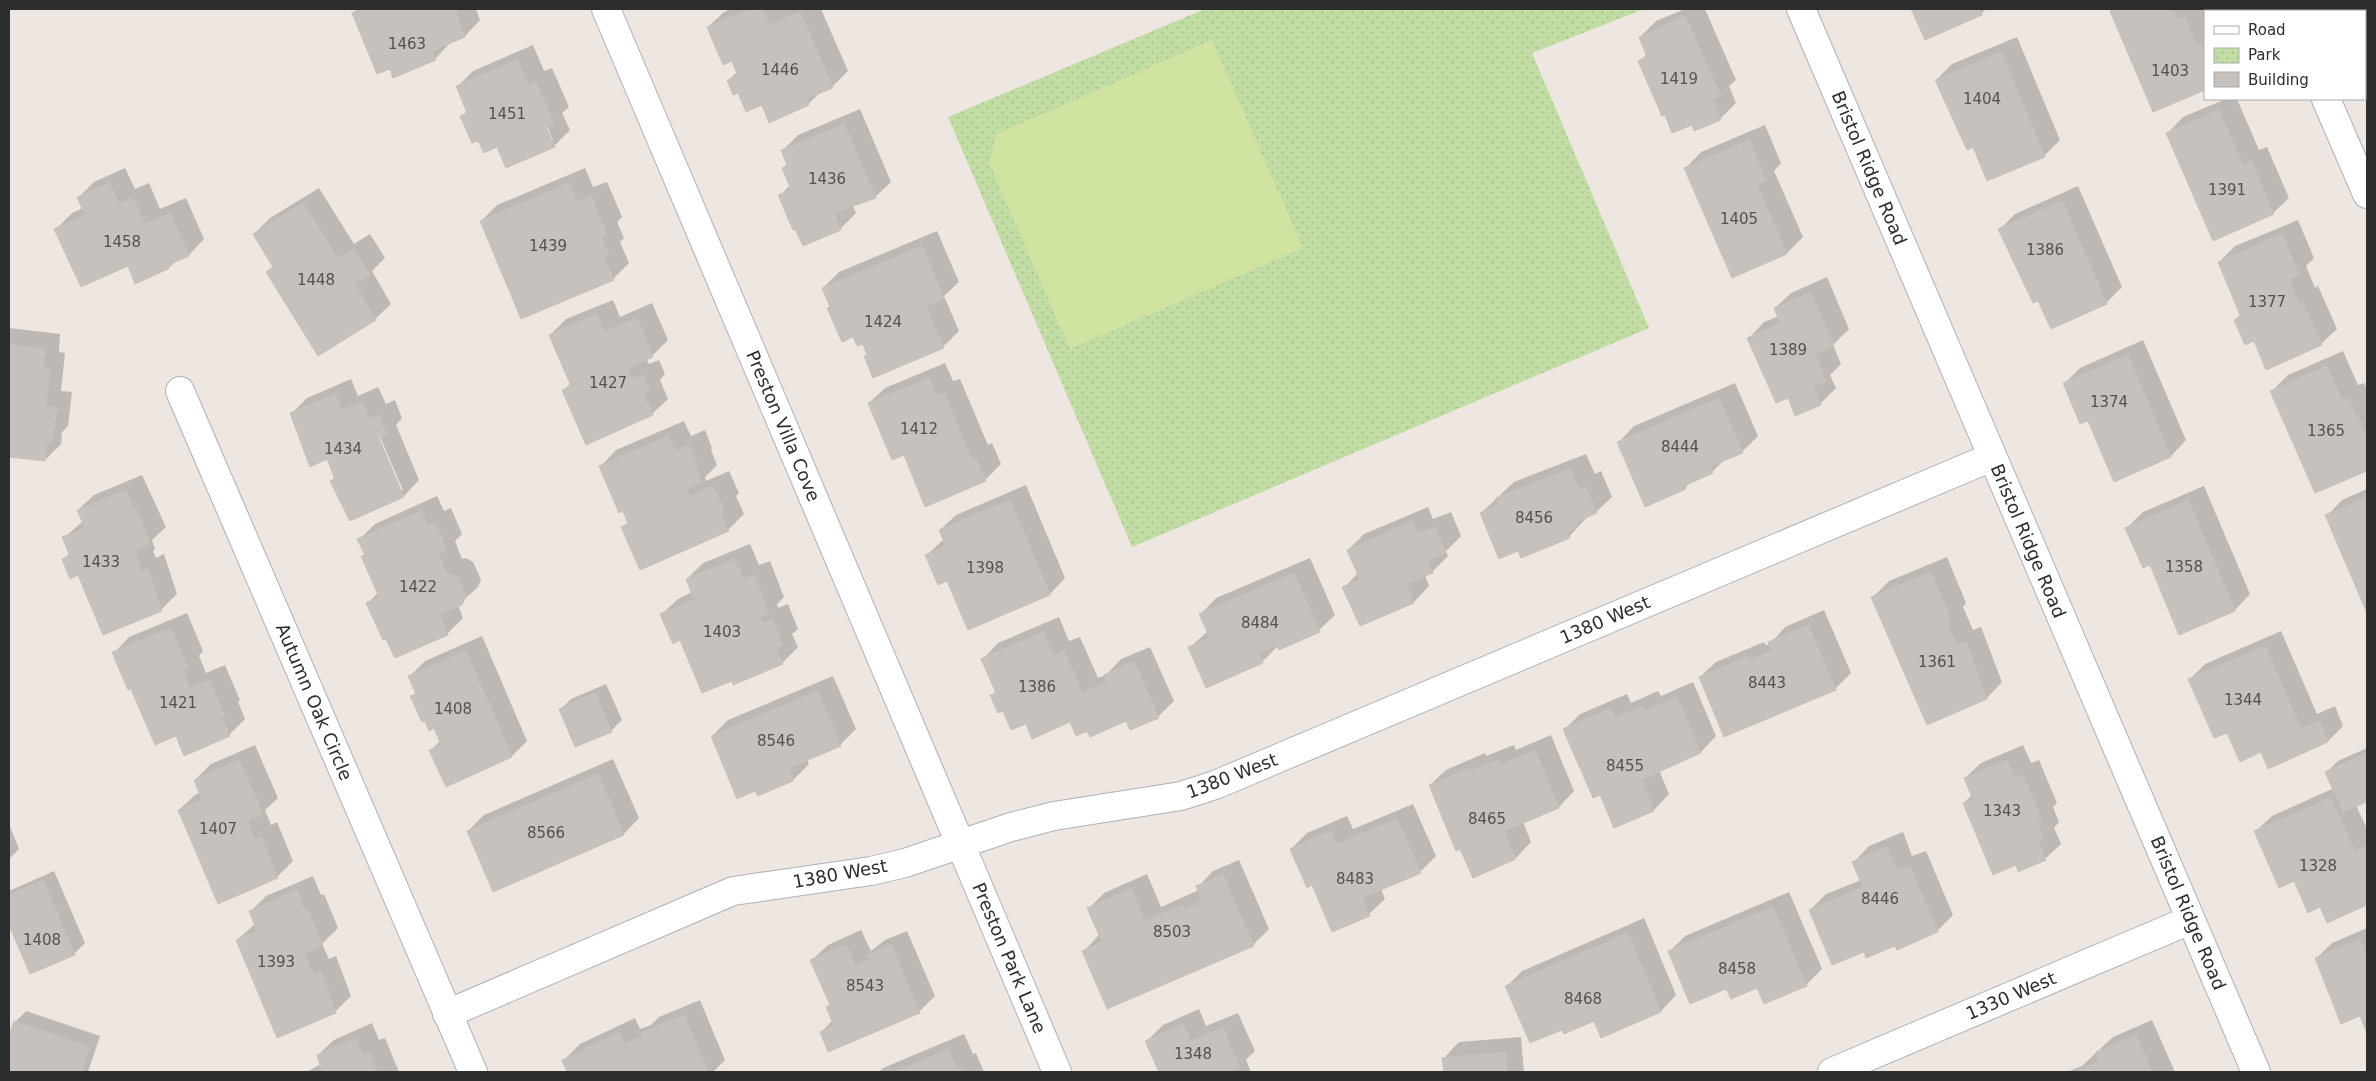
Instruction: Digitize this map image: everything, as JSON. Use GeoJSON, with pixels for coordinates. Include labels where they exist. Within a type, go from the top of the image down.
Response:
{"type":"FeatureCollection","features":[{"type":"Feature","properties":{"kind":"street","name":"Preston Villa Cove"},"geometry":{"type":"LineString","coordinates":[[606,9],[960,844]]}},
{"type":"Feature","properties":{"kind":"street","name":"Bristol Ridge Road"},"geometry":{"type":"LineString","coordinates":[[1801,9],[2256,1072]]}},
{"type":"Feature","properties":{"kind":"street"},"geometry":{"type":"LineString","coordinates":[[2326,100],[2367,194]]}},
{"type":"Feature","properties":{"kind":"street","name":"Autumn Oak Circle"},"geometry":{"type":"LineString","coordinates":[[180,391],[473,1072]]}},
{"type":"Feature","properties":{"kind":"street","name":"1380 West"},"geometry":{"type":"LineString","coordinates":[[448,1014],[733,891],[871,871],[905,863],[1011,827],[1054,816],[1181,796],[1215,784],[1992,457]]}},
{"type":"Feature","properties":{"kind":"street","name":"Preston Park Lane"},"geometry":{"type":"LineString","coordinates":[[960,844],[1057,1072]]}},
{"type":"Feature","properties":{"kind":"street","name":"1330 West"},"geometry":{"type":"LineString","coordinates":[[1832,1072],[2190,920]]}},
{"type":"Feature","properties":{"kind":"green space"},"geometry":{"type":"Polygon","coordinates":[[[1205,9],[1644,9],[1532,53],[1649,328],[1132,547],[948,117],[1205,9]]]}},
{"type":"Feature","properties":{"kind":"green space"},"geometry":{"type":"Polygon","coordinates":[[[1212,40],[1303,248],[1070,349],[989,163],[997,134],[1212,40]]]}},
{"type":"Feature","properties":{"kind":"building"},"geometry":{"type":"Polygon","coordinates":[[[361,9],[457,9],[458,13],[456,14],[465,37],[432,51],[436,60],[393,78],[390,69],[377,74],[352,13],[361,9]]]}},
{"type":"Feature","properties":{"kind":"building"},"geometry":{"type":"Polygon","coordinates":[[[750,9],[763,9],[769,25],[800,12],[833,88],[806,99],[809,105],[769,123],[762,105],[746,112],[738,93],[733,95],[727,80],[738,76],[732,61],[723,65],[707,27],[750,9]]]}},
{"type":"Feature","properties":{"kind":"building"},"geometry":{"type":"Polygon","coordinates":[[[1911,9],[1979,9],[1982,15],[1925,40],[1911,9]]]}},
{"type":"Feature","properties":{"kind":"building"},"geometry":{"type":"Polygon","coordinates":[[[2114,9],[2173,9],[2178,20],[2185,17],[2197,45],[2201,44],[2204,51],[2204,90],[2153,112],[2110,11],[2114,9]]]}},
{"type":"Feature","properties":{"kind":"building"},"geometry":{"type":"Polygon","coordinates":[[[1685,16],[1721,96],[1713,100],[1721,120],[1694,131],[1692,125],[1672,133],[1665,115],[1662,116],[1638,61],[1647,57],[1639,37],[1685,16]]]}},
{"type":"Feature","properties":{"kind":"building"},"geometry":{"type":"Polygon","coordinates":[[[2001,52],[2045,157],[1987,181],[1973,147],[1967,150],[1935,80],[2001,52]]]}},
{"type":"Feature","properties":{"kind":"building"},"geometry":{"type":"Polygon","coordinates":[[[517,60],[529,86],[536,82],[554,123],[546,127],[555,147],[506,168],[497,147],[484,153],[478,141],[472,143],[460,116],[467,113],[456,86],[517,60]]]}},
{"type":"Feature","properties":{"kind":"building"},"geometry":{"type":"Polygon","coordinates":[[[2219,110],[2243,165],[2251,161],[2274,214],[2213,241],[2166,133],[2219,110]]]}},
{"type":"Feature","properties":{"kind":"building"},"geometry":{"type":"Polygon","coordinates":[[[844,124],[876,198],[834,213],[841,230],[803,246],[795,229],[793,230],[778,195],[791,190],[782,168],[787,165],[781,150],[844,124]]]}},
{"type":"Feature","properties":{"kind":"building"},"geometry":{"type":"Polygon","coordinates":[[[1749,140],[1766,180],[1757,184],[1787,254],[1732,278],[1684,168],[1749,140]]]}},
{"type":"Feature","properties":{"kind":"building"},"geometry":{"type":"Polygon","coordinates":[[[109,183],[119,204],[133,198],[145,224],[170,213],[189,256],[173,263],[168,269],[135,284],[128,266],[81,287],[54,229],[85,215],[77,197],[109,183]]]}},
{"type":"Feature","properties":{"kind":"building"},"geometry":{"type":"Polygon","coordinates":[[[569,183],[577,202],[591,196],[607,234],[601,237],[609,255],[604,257],[614,280],[521,319],[480,221],[569,183]]]}},
{"type":"Feature","properties":{"kind":"building"},"geometry":{"type":"Polygon","coordinates":[[[2062,201],[2107,304],[2051,329],[2038,301],[2033,303],[1998,229],[2062,201]]]}},
{"type":"Feature","properties":{"kind":"building"},"geometry":{"type":"Polygon","coordinates":[[[303,203],[338,259],[354,249],[370,275],[355,284],[376,320],[318,356],[266,272],[273,267],[253,234],[303,203]]]}},
{"type":"Feature","properties":{"kind":"building"},"geometry":{"type":"Polygon","coordinates":[[[2282,234],[2299,275],[2289,279],[2299,303],[2302,301],[2322,345],[2266,370],[2254,341],[2245,345],[2234,320],[2241,317],[2218,262],[2282,234]]]}},
{"type":"Feature","properties":{"kind":"building"},"geometry":{"type":"Polygon","coordinates":[[[922,246],[944,298],[926,306],[944,348],[873,378],[864,356],[867,355],[863,344],[857,346],[853,337],[842,342],[827,308],[830,307],[822,288],[922,246]]]}},
{"type":"Feature","properties":{"kind":"building"},"geometry":{"type":"Polygon","coordinates":[[[1811,292],[1834,346],[1815,354],[1826,381],[1813,386],[1821,405],[1795,416],[1788,398],[1776,403],[1747,338],[1780,323],[1774,308],[1811,292]]]}},
{"type":"Feature","properties":{"kind":"building"},"geometry":{"type":"Polygon","coordinates":[[[597,314],[604,332],[637,318],[653,357],[628,368],[633,379],[643,375],[650,391],[644,394],[653,415],[586,445],[562,390],[571,386],[549,335],[597,314]]]}},
{"type":"Feature","properties":{"kind":"building"},"geometry":{"type":"Polygon","coordinates":[[[9,345],[45,349],[43,368],[50,368],[46,406],[57,408],[52,443],[47,442],[45,461],[9,457],[9,345]]]}},
{"type":"Feature","properties":{"kind":"building"},"geometry":{"type":"Polygon","coordinates":[[[2128,355],[2171,457],[2114,482],[2088,421],[2080,424],[2063,383],[2128,355]]]}},
{"type":"Feature","properties":{"kind":"building"},"geometry":{"type":"Polygon","coordinates":[[[2327,366],[2342,400],[2348,398],[2367,436],[2367,471],[2315,493],[2270,391],[2327,366]]]}},
{"type":"Feature","properties":{"kind":"building"},"geometry":{"type":"Polygon","coordinates":[[[929,378],[937,396],[944,393],[972,460],[976,458],[986,481],[925,507],[904,455],[892,460],[868,403],[929,378]]]}},
{"type":"Feature","properties":{"kind":"building"},"geometry":{"type":"Polygon","coordinates":[[[335,394],[342,410],[362,402],[370,419],[379,415],[387,435],[379,438],[404,497],[350,521],[330,481],[335,479],[327,459],[310,467],[290,413],[335,394]]]}},
{"type":"Feature","properties":{"kind":"building"},"geometry":{"type":"Polygon","coordinates":[[[1719,398],[1743,453],[1710,466],[1713,473],[1684,486],[1686,489],[1645,507],[1617,442],[1719,398]]]}},
{"type":"Feature","properties":{"kind":"building"},"geometry":{"type":"Polygon","coordinates":[[[668,436],[675,451],[689,445],[697,465],[695,466],[702,482],[687,489],[690,496],[713,486],[724,510],[720,511],[729,531],[640,570],[621,527],[628,524],[623,511],[619,513],[599,466],[668,436]]]}},
{"type":"Feature","properties":{"kind":"building"},"geometry":{"type":"Polygon","coordinates":[[[1570,469],[1579,489],[1585,486],[1597,513],[1576,522],[1578,527],[1567,532],[1570,538],[1521,558],[1518,551],[1499,559],[1480,513],[1499,505],[1496,498],[1570,469]]]}},
{"type":"Feature","properties":{"kind":"building"},"geometry":{"type":"Polygon","coordinates":[[[126,490],[133,509],[136,508],[150,544],[134,550],[140,565],[138,567],[140,572],[148,569],[162,611],[103,635],[78,575],[70,579],[62,559],[70,556],[62,537],[85,528],[77,510],[126,490]]]}},
{"type":"Feature","properties":{"kind":"building"},"geometry":{"type":"Polygon","coordinates":[[[2367,497],[2367,613],[2325,515],[2367,497]]]}},
{"type":"Feature","properties":{"kind":"building"},"geometry":{"type":"Polygon","coordinates":[[[1010,500],[1050,595],[968,630],[947,581],[938,585],[925,555],[946,546],[939,530],[1010,500]]]}},
{"type":"Feature","properties":{"kind":"building"},"geometry":{"type":"Polygon","coordinates":[[[2188,500],[2235,611],[2179,635],[2150,565],[2143,568],[2125,528],[2188,500]]]}},
{"type":"Feature","properties":{"kind":"building"},"geometry":{"type":"Polygon","coordinates":[[[421,511],[428,526],[435,523],[447,550],[438,554],[447,574],[458,577],[466,596],[462,605],[440,615],[448,635],[395,658],[386,639],[383,640],[366,603],[379,597],[361,556],[365,555],[357,539],[421,511]]]}},
{"type":"Feature","properties":{"kind":"building"},"geometry":{"type":"Polygon","coordinates":[[[1412,521],[1418,534],[1435,527],[1446,553],[1428,561],[1433,573],[1406,584],[1414,603],[1360,626],[1342,587],[1360,580],[1347,550],[1412,521]]]}},
{"type":"Feature","properties":{"kind":"building"},"geometry":{"type":"Polygon","coordinates":[[[734,559],[743,579],[754,575],[769,613],[760,617],[762,623],[772,619],[783,645],[776,648],[783,664],[733,685],[732,681],[702,693],[680,640],[673,644],[660,614],[694,600],[686,579],[734,559]]]}},
{"type":"Feature","properties":{"kind":"building"},"geometry":{"type":"Polygon","coordinates":[[[1931,572],[1951,620],[1947,622],[1957,645],[1966,642],[1987,699],[1927,725],[1871,597],[1931,572]]]}},
{"type":"Feature","properties":{"kind":"building"},"geometry":{"type":"Polygon","coordinates":[[[1294,573],[1320,632],[1279,650],[1277,645],[1258,653],[1263,663],[1206,688],[1188,647],[1210,638],[1199,614],[1294,573]]]}},
{"type":"Feature","properties":{"kind":"building"},"geometry":{"type":"Polygon","coordinates":[[[1808,625],[1836,690],[1724,737],[1699,677],[1748,656],[1750,660],[1772,651],[1768,642],[1808,625]]]}},
{"type":"Feature","properties":{"kind":"building"},"geometry":{"type":"Polygon","coordinates":[[[171,628],[188,668],[183,670],[190,688],[210,680],[225,717],[222,718],[230,736],[184,756],[176,736],[155,745],[131,689],[128,690],[112,652],[171,628]]]}},
{"type":"Feature","properties":{"kind":"building"},"geometry":{"type":"Polygon","coordinates":[[[1043,632],[1053,656],[1064,651],[1082,693],[1107,682],[1104,675],[1134,661],[1159,718],[1130,730],[1126,721],[1090,737],[1087,731],[1076,736],[1070,722],[1032,739],[1026,724],[1011,730],[1003,711],[998,713],[990,695],[996,693],[981,659],[1043,632]]]}},
{"type":"Feature","properties":{"kind":"building"},"geometry":{"type":"Polygon","coordinates":[[[2265,646],[2301,729],[2319,721],[2328,742],[2268,769],[2261,752],[2240,762],[2227,733],[2214,738],[2188,679],[2265,646]]]}},
{"type":"Feature","properties":{"kind":"building"},"geometry":{"type":"Polygon","coordinates":[[[466,651],[512,757],[446,787],[429,750],[441,745],[434,728],[429,731],[425,721],[422,722],[410,696],[416,694],[408,676],[466,651]]]}},
{"type":"Feature","properties":{"kind":"building"},"geometry":{"type":"Polygon","coordinates":[[[818,691],[841,746],[789,768],[793,781],[758,796],[755,791],[737,799],[711,736],[818,691]]]}},
{"type":"Feature","properties":{"kind":"building"},"geometry":{"type":"Polygon","coordinates":[[[595,693],[612,732],[575,747],[559,709],[595,693]]]}},
{"type":"Feature","properties":{"kind":"building"},"geometry":{"type":"Polygon","coordinates":[[[1677,697],[1701,753],[1641,780],[1654,811],[1614,828],[1600,795],[1593,798],[1563,729],[1611,708],[1615,718],[1643,706],[1645,711],[1677,697]]]}},
{"type":"Feature","properties":{"kind":"building"},"geometry":{"type":"Polygon","coordinates":[[[1535,750],[1559,808],[1504,831],[1516,859],[1473,878],[1460,849],[1456,851],[1429,785],[1469,768],[1471,771],[1498,760],[1500,765],[1535,750]]]}},
{"type":"Feature","properties":{"kind":"building"},"geometry":{"type":"Polygon","coordinates":[[[2367,753],[2367,802],[2343,812],[2325,772],[2367,753]]]}},
{"type":"Feature","properties":{"kind":"building"},"geometry":{"type":"Polygon","coordinates":[[[239,760],[263,814],[247,821],[255,839],[261,837],[278,878],[218,904],[178,810],[202,800],[194,780],[239,760]]]}},
{"type":"Feature","properties":{"kind":"building"},"geometry":{"type":"Polygon","coordinates":[[[2007,760],[2015,778],[2023,775],[2042,820],[2037,822],[2044,839],[2038,842],[2046,860],[2018,872],[2016,865],[1993,875],[1963,803],[1973,799],[1964,778],[2007,760]]]}},
{"type":"Feature","properties":{"kind":"building"},"geometry":{"type":"Polygon","coordinates":[[[598,774],[624,835],[493,892],[467,831],[598,774]]]}},
{"type":"Feature","properties":{"kind":"building"},"geometry":{"type":"Polygon","coordinates":[[[2331,798],[2355,852],[2367,846],[2367,905],[2327,923],[2320,907],[2308,913],[2294,881],[2279,888],[2254,831],[2331,798]]]}},
{"type":"Feature","properties":{"kind":"building"},"geometry":{"type":"Polygon","coordinates":[[[1397,819],[1421,873],[1362,898],[1370,916],[1332,932],[1312,885],[1307,888],[1290,849],[1331,831],[1337,844],[1397,819]]]}},
{"type":"Feature","properties":{"kind":"building"},"geometry":{"type":"Polygon","coordinates":[[[1887,847],[1897,871],[1910,866],[1938,932],[1897,950],[1895,946],[1866,958],[1864,952],[1832,965],[1809,910],[1863,887],[1852,862],[1887,847]]]}},
{"type":"Feature","properties":{"kind":"building"},"geometry":{"type":"Polygon","coordinates":[[[1223,875],[1254,946],[1107,1009],[1082,951],[1102,942],[1087,908],[1131,889],[1145,921],[1183,905],[1184,909],[1202,901],[1196,886],[1223,875]]]}},
{"type":"Feature","properties":{"kind":"building"},"geometry":{"type":"Polygon","coordinates":[[[43,880],[75,955],[30,974],[9,925],[9,895],[43,880]]]}},
{"type":"Feature","properties":{"kind":"building"},"geometry":{"type":"Polygon","coordinates":[[[297,890],[323,945],[304,953],[313,974],[321,971],[336,1013],[277,1038],[236,940],[257,931],[249,911],[297,890]]]}},
{"type":"Feature","properties":{"kind":"building"},"geometry":{"type":"Polygon","coordinates":[[[1773,907],[1807,986],[1764,1004],[1757,988],[1731,999],[1726,989],[1690,1004],[1668,951],[1773,907]]]}},
{"type":"Feature","properties":{"kind":"building"},"geometry":{"type":"Polygon","coordinates":[[[1628,933],[1661,1012],[1601,1038],[1594,1021],[1564,1034],[1562,1030],[1530,1043],[1505,986],[1628,933]]]}},
{"type":"Feature","properties":{"kind":"building"},"geometry":{"type":"Polygon","coordinates":[[[2360,939],[2367,955],[2367,1033],[2360,1016],[2341,1024],[2315,958],[2360,939]]]}},
{"type":"Feature","properties":{"kind":"building"},"geometry":{"type":"Polygon","coordinates":[[[846,945],[855,966],[869,960],[867,955],[891,945],[920,1013],[828,1052],[820,1032],[834,1026],[826,1007],[830,1005],[810,960],[846,945]]]}},
{"type":"Feature","properties":{"kind":"building"},"geometry":{"type":"Polygon","coordinates":[[[684,1015],[708,1072],[567,1072],[562,1060],[586,1050],[585,1048],[619,1033],[624,1044],[643,1036],[641,1033],[684,1015]]]}},
{"type":"Feature","properties":{"kind":"building"},"geometry":{"type":"Polygon","coordinates":[[[14,1021],[90,1047],[82,1072],[9,1072],[9,1036],[14,1021]]]}},
{"type":"Feature","properties":{"kind":"building"},"geometry":{"type":"Polygon","coordinates":[[[1183,1024],[1191,1041],[1223,1028],[1240,1068],[1229,1072],[1159,1072],[1145,1041],[1183,1024]]]}},
{"type":"Feature","properties":{"kind":"building"},"geometry":{"type":"Polygon","coordinates":[[[2136,1035],[2152,1072],[2075,1072],[2099,1061],[2096,1052],[2136,1035]]]}},
{"type":"Feature","properties":{"kind":"building"},"geometry":{"type":"Polygon","coordinates":[[[356,1038],[363,1055],[369,1052],[377,1072],[322,1072],[317,1055],[356,1038]]]}},
{"type":"Feature","properties":{"kind":"building"},"geometry":{"type":"Polygon","coordinates":[[[948,1049],[957,1069],[960,1067],[962,1072],[894,1072],[948,1049]]]}},
{"type":"Feature","properties":{"kind":"building"},"geometry":{"type":"Polygon","coordinates":[[[1506,1052],[1507,1072],[1444,1072],[1442,1058],[1506,1052]]]}}]}
